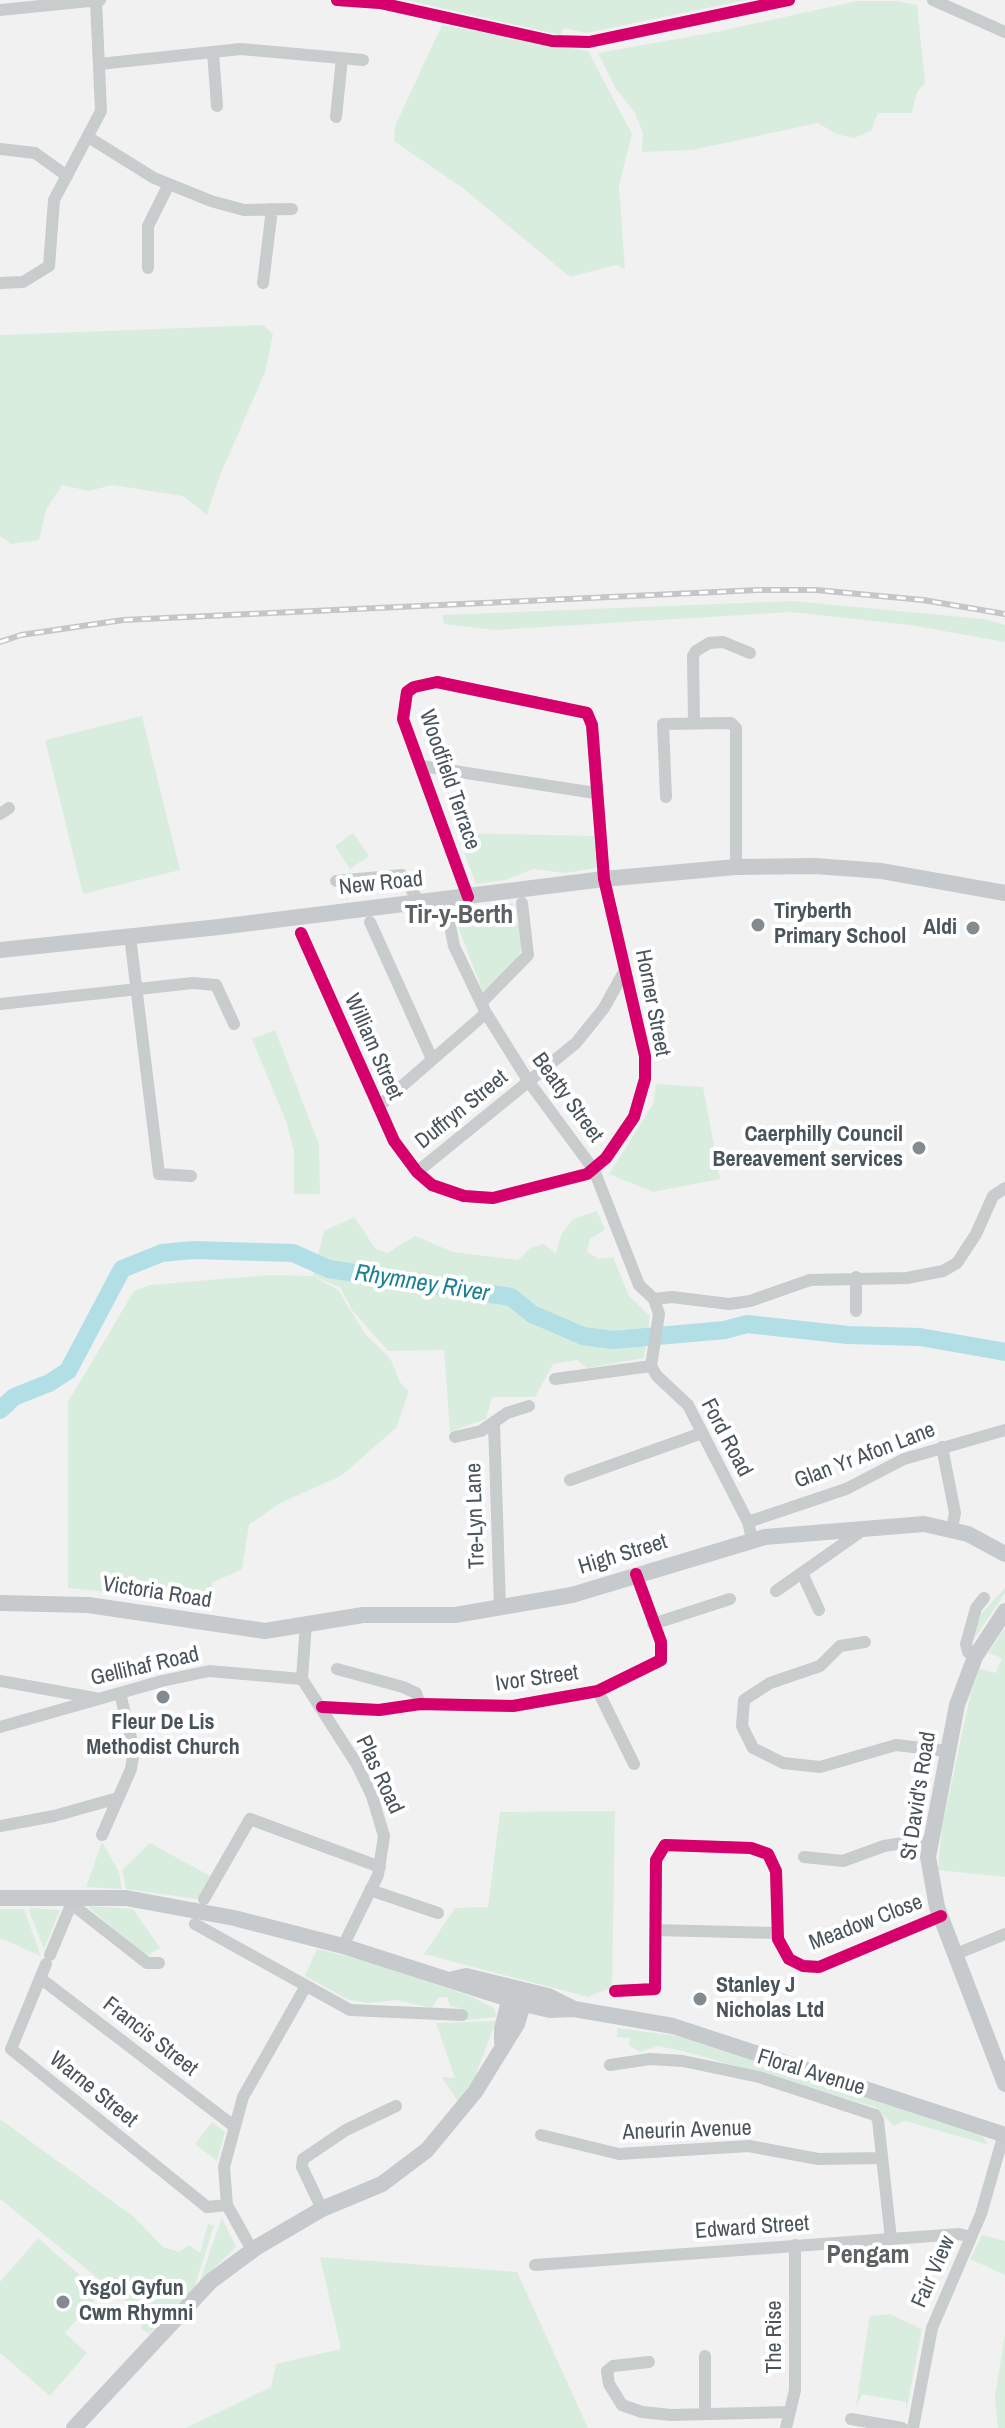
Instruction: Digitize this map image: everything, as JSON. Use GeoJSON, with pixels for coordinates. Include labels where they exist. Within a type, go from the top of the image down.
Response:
{"type":"FeatureCollection","features":[{"type":"Feature","properties":{"kind":"main road","name":"New Road"},"geometry":{"type":"LineString","coordinates":[[0,950],[604,879],[736,867],[815,866],[882,871],[1005,893]]}},
{"type":"Feature","properties":{"kind":"main road","name":"High Street"},"geometry":{"type":"LineString","coordinates":[[306,1623],[363,1615],[455,1615],[572,1595],[752,1539],[924,1524],[952,1528]]}},
{"type":"Feature","properties":{"kind":"main road"},"geometry":{"type":"LineString","coordinates":[[952,1528],[1005,1554]]}},
{"type":"Feature","properties":{"kind":"main road","name":"Victoria Road"},"geometry":{"type":"LineString","coordinates":[[0,1603],[88,1605],[265,1631],[306,1623]]}},
{"type":"Feature","properties":{"kind":"main road","name":"St David's Road"},"geometry":{"type":"LineString","coordinates":[[1005,1611],[975,1657],[957,1705],[929,1843],[928,1871],[941,1916],[1005,2084]]}},
{"type":"Feature","properties":{"kind":"main road"},"geometry":{"type":"LineString","coordinates":[[0,1898],[174,1904],[343,1946],[453,1979],[466,1976],[518,1996],[553,1997],[574,2009],[673,2026],[1005,2133]]}},
{"type":"Feature","properties":{"kind":"main road"},"geometry":{"type":"LineString","coordinates":[[74,2428],[211,2281],[252,2250],[322,2209],[382,2184],[427,2150],[475,2092],[502,2042],[512,2033],[518,1996]]}},
{"type":"Feature","properties":{"kind":"street"},"geometry":{"type":"LineString","coordinates":[[0,10],[103,0]]}},
{"type":"Feature","properties":{"kind":"street"},"geometry":{"type":"LineString","coordinates":[[337,0],[380,3],[552,41],[589,42],[789,0]]}},
{"type":"Feature","properties":{"kind":"street"},"geometry":{"type":"LineString","coordinates":[[933,0],[1005,32]]}},
{"type":"Feature","properties":{"kind":"street"},"geometry":{"type":"LineString","coordinates":[[0,283],[23,282],[49,266],[54,200],[101,111],[96,1]]}},
{"type":"Feature","properties":{"kind":"street"},"geometry":{"type":"LineString","coordinates":[[99,64],[241,49],[363,60]]}},
{"type":"Feature","properties":{"kind":"street"},"geometry":{"type":"LineString","coordinates":[[213,52],[217,106]]}},
{"type":"Feature","properties":{"kind":"street"},"geometry":{"type":"LineString","coordinates":[[336,117],[342,58]]}},
{"type":"Feature","properties":{"kind":"street"},"geometry":{"type":"LineString","coordinates":[[88,137],[169,184],[244,210],[292,209]]}},
{"type":"Feature","properties":{"kind":"street"},"geometry":{"type":"LineString","coordinates":[[0,149],[35,153],[67,176]]}},
{"type":"Feature","properties":{"kind":"street"},"geometry":{"type":"LineString","coordinates":[[148,268],[148,226],[169,184]]}},
{"type":"Feature","properties":{"kind":"street"},"geometry":{"type":"LineString","coordinates":[[263,283],[272,209]]}},
{"type":"Feature","properties":{"kind":"street"},"geometry":{"type":"LineString","coordinates":[[694,723],[693,656],[696,651],[709,643],[723,642],[750,653]]}},
{"type":"Feature","properties":{"kind":"street","name":"Woodfield Terrace"},"geometry":{"type":"LineString","coordinates":[[468,897],[403,719],[407,692],[425,683],[472,687],[587,713],[592,725],[604,879]]}},
{"type":"Feature","properties":{"kind":"street"},"geometry":{"type":"LineString","coordinates":[[666,797],[663,724],[731,723],[736,728],[736,867]]}},
{"type":"Feature","properties":{"kind":"street"},"geometry":{"type":"LineString","coordinates":[[422,766],[595,793]]}},
{"type":"Feature","properties":{"kind":"street"},"geometry":{"type":"LineString","coordinates":[[336,881],[402,875],[420,903]]}},
{"type":"Feature","properties":{"kind":"street","name":"Horner Street"},"geometry":{"type":"LineString","coordinates":[[594,1170],[627,1131],[645,1079],[642,1035],[604,879]]}},
{"type":"Feature","properties":{"kind":"street","name":"Beatty Street"},"geometry":{"type":"LineString","coordinates":[[445,900],[454,946],[484,1008],[529,1082],[594,1170],[639,1285],[654,1299],[659,1314],[652,1361]]}},
{"type":"Feature","properties":{"kind":"street"},"geometry":{"type":"LineString","coordinates":[[378,1107],[484,1008],[528,955],[522,903]]}},
{"type":"Feature","properties":{"kind":"street"},"geometry":{"type":"LineString","coordinates":[[370,922],[432,1059]]}},
{"type":"Feature","properties":{"kind":"street","name":"William Street"},"geometry":{"type":"LineString","coordinates":[[301,933],[394,1141],[417,1172]]}},
{"type":"Feature","properties":{"kind":"street"},"geometry":{"type":"LineString","coordinates":[[130,936],[159,1174],[191,1176]]}},
{"type":"Feature","properties":{"kind":"street","name":"Duffryn Street"},"geometry":{"type":"LineString","coordinates":[[417,1172],[588,1030],[625,970]]}},
{"type":"Feature","properties":{"kind":"street"},"geometry":{"type":"LineString","coordinates":[[0,1004],[135,992],[193,983],[216,985],[234,1024]]}},
{"type":"Feature","properties":{"kind":"street"},"geometry":{"type":"LineString","coordinates":[[417,1172],[447,1192],[493,1198],[594,1170]]}},
{"type":"Feature","properties":{"kind":"street"},"geometry":{"type":"LineString","coordinates":[[654,1299],[672,1297],[729,1304],[750,1301],[810,1280],[907,1278],[943,1271],[957,1263],[976,1234],[993,1196],[1005,1188]]}},
{"type":"Feature","properties":{"kind":"street"},"geometry":{"type":"LineString","coordinates":[[856,1277],[856,1311]]}},
{"type":"Feature","properties":{"kind":"street"},"geometry":{"type":"LineString","coordinates":[[555,1379],[652,1361]]}},
{"type":"Feature","properties":{"kind":"street","name":"Ford Road"},"geometry":{"type":"LineString","coordinates":[[652,1361],[657,1376],[688,1405],[748,1522],[752,1539]]}},
{"type":"Feature","properties":{"kind":"street","name":"Tre-Lyn Lane"},"geometry":{"type":"LineString","coordinates":[[455,1437],[494,1424],[507,1413],[529,1406]]}},
{"type":"Feature","properties":{"kind":"street","name":"Tre-Lyn Lane"},"geometry":{"type":"LineString","coordinates":[[494,1424],[500,1607]]}},
{"type":"Feature","properties":{"kind":"street","name":"Glan Yr Afon Lane"},"geometry":{"type":"LineString","coordinates":[[748,1522],[846,1489],[904,1459],[1001,1431]]}},
{"type":"Feature","properties":{"kind":"street"},"geometry":{"type":"LineString","coordinates":[[570,1480],[702,1433]]}},
{"type":"Feature","properties":{"kind":"street"},"geometry":{"type":"LineString","coordinates":[[942,1447],[955,1513],[952,1528]]}},
{"type":"Feature","properties":{"kind":"street"},"geometry":{"type":"LineString","coordinates":[[776,1591],[866,1529]]}},
{"type":"Feature","properties":{"kind":"street"},"geometry":{"type":"LineString","coordinates":[[802,1573],[819,1610]]}},
{"type":"Feature","properties":{"kind":"street","name":"Ivor Street"},"geometry":{"type":"LineString","coordinates":[[322,1707],[379,1710],[420,1704],[513,1706],[598,1691],[661,1660],[661,1642],[636,1574]]}},
{"type":"Feature","properties":{"kind":"street"},"geometry":{"type":"LineString","coordinates":[[975,1657],[968,1652],[966,1644],[976,1608],[984,1598]]}},
{"type":"Feature","properties":{"kind":"street"},"geometry":{"type":"LineString","coordinates":[[653,1624],[730,1599]]}},
{"type":"Feature","properties":{"kind":"street"},"geometry":{"type":"LineString","coordinates":[[302,1679],[306,1623]]}},
{"type":"Feature","properties":{"kind":"street"},"geometry":{"type":"LineString","coordinates":[[865,1642],[840,1646],[820,1666],[770,1683],[744,1700],[742,1726],[753,1748],[783,1763],[820,1767],[896,1745],[947,1751]]}},
{"type":"Feature","properties":{"kind":"street"},"geometry":{"type":"LineString","coordinates":[[337,1669],[403,1687],[416,1693],[420,1704]]}},
{"type":"Feature","properties":{"kind":"street","name":"Gellihaf Road"},"geometry":{"type":"LineString","coordinates":[[0,1727],[209,1671],[302,1679]]}},
{"type":"Feature","properties":{"kind":"street","name":"Plas Road"},"geometry":{"type":"LineString","coordinates":[[302,1679],[322,1707],[372,1796],[384,1836],[380,1867],[343,1946]]}},
{"type":"Feature","properties":{"kind":"street"},"geometry":{"type":"LineString","coordinates":[[0,1681],[97,1699]]}},
{"type":"Feature","properties":{"kind":"street"},"geometry":{"type":"LineString","coordinates":[[598,1691],[634,1764]]}},
{"type":"Feature","properties":{"kind":"street"},"geometry":{"type":"LineString","coordinates":[[102,1835],[131,1769],[134,1747],[120,1693]]}},
{"type":"Feature","properties":{"kind":"street"},"geometry":{"type":"LineString","coordinates":[[0,1826],[54,1816],[118,1798]]}},
{"type":"Feature","properties":{"kind":"street"},"geometry":{"type":"LineString","coordinates":[[204,1899],[250,1819],[380,1867]]}},
{"type":"Feature","properties":{"kind":"street"},"geometry":{"type":"LineString","coordinates":[[804,1857],[843,1861],[884,1846],[929,1843]]}},
{"type":"Feature","properties":{"kind":"street","name":"Meadow Close"},"geometry":{"type":"LineString","coordinates":[[615,1991],[655,1989],[656,1860],[659,1851],[669,1844],[751,1848],[768,1854],[776,1871],[776,1933],[789,1959],[803,1966],[819,1967],[941,1916]]}},
{"type":"Feature","properties":{"kind":"street"},"geometry":{"type":"LineString","coordinates":[[370,1890],[438,1913]]}},
{"type":"Feature","properties":{"kind":"street"},"geometry":{"type":"LineString","coordinates":[[73,1900],[147,1963],[159,1963]]}},
{"type":"Feature","properties":{"kind":"street","name":"Warne Street"},"geometry":{"type":"LineString","coordinates":[[73,1900],[11,2049],[207,2207],[227,2205]]}},
{"type":"Feature","properties":{"kind":"street"},"geometry":{"type":"LineString","coordinates":[[195,1924],[350,2010],[462,2015]]}},
{"type":"Feature","properties":{"kind":"street","name":"Meadow Close"},"geometry":{"type":"LineString","coordinates":[[655,1930],[776,1933]]}},
{"type":"Feature","properties":{"kind":"street"},"geometry":{"type":"LineString","coordinates":[[956,1954],[1005,1934]]}},
{"type":"Feature","properties":{"kind":"street","name":"Francis Street"},"geometry":{"type":"LineString","coordinates":[[40,1978],[235,2127]]}},
{"type":"Feature","properties":{"kind":"street"},"geometry":{"type":"LineString","coordinates":[[252,2250],[227,2205],[224,2167],[243,2097],[306,1986]]}},
{"type":"Feature","properties":{"kind":"street"},"geometry":{"type":"LineString","coordinates":[[443,2000],[443,2014]]}},
{"type":"Feature","properties":{"kind":"street","name":"Floral Avenue"},"geometry":{"type":"LineString","coordinates":[[610,2065],[650,2059],[683,2061],[759,2077],[870,2112],[878,2120],[891,2239]]}},
{"type":"Feature","properties":{"kind":"street"},"geometry":{"type":"LineString","coordinates":[[322,2209],[302,2167],[308,2152],[396,2106]]}},
{"type":"Feature","properties":{"kind":"street","name":"Fair View"},"geometry":{"type":"LineString","coordinates":[[913,2428],[932,2328],[971,2237],[1005,2133]]}},
{"type":"Feature","properties":{"kind":"street","name":"Aneurin Avenue"},"geometry":{"type":"LineString","coordinates":[[541,2135],[619,2154],[749,2146],[818,2159],[882,2158]]}},
{"type":"Feature","properties":{"kind":"street","name":"Edward Street"},"geometry":{"type":"LineString","coordinates":[[535,2265],[959,2234],[971,2237]]}},
{"type":"Feature","properties":{"kind":"street","name":"The Rise"},"geometry":{"type":"LineString","coordinates":[[786,2428],[795,2390],[795,2245]]}},
{"type":"Feature","properties":{"kind":"street"},"geometry":{"type":"LineString","coordinates":[[705,2356],[705,2413]]}},
{"type":"Feature","properties":{"kind":"street"},"geometry":{"type":"LineString","coordinates":[[649,2362],[613,2366],[607,2371],[609,2384],[622,2405],[642,2412],[789,2412]]}},
{"type":"Feature","properties":{"kind":"street"},"geometry":{"type":"LineString","coordinates":[[721,2428],[722,2412]]}},
{"type":"Feature","properties":{"kind":"street"},"geometry":{"type":"LineString","coordinates":[[851,2419],[902,2428]]}},
{"type":"Feature","properties":{"kind":"green space"},"geometry":{"type":"Polygon","coordinates":[[[406,0],[746,0],[586,33],[564,28],[560,35],[406,0]]]}},
{"type":"Feature","properties":{"kind":"green space"},"geometry":{"type":"Polygon","coordinates":[[[857,1],[898,1],[917,5],[925,83],[917,92],[912,113],[878,113],[871,131],[854,138],[836,134],[818,123],[692,150],[642,152],[643,133],[635,113],[616,89],[598,53],[716,32],[857,1]]]}},
{"type":"Feature","properties":{"kind":"green space"},"geometry":{"type":"Polygon","coordinates":[[[442,25],[588,51],[632,134],[619,185],[625,269],[616,265],[570,277],[464,189],[394,141],[395,126],[442,25]]]}},
{"type":"Feature","properties":{"kind":"green space"},"geometry":{"type":"Polygon","coordinates":[[[263,325],[273,334],[265,372],[218,480],[207,515],[183,496],[112,485],[89,491],[62,485],[46,510],[39,540],[11,544],[0,536],[0,335],[263,325]]]}},
{"type":"Feature","properties":{"kind":"green space"},"geometry":{"type":"Polygon","coordinates":[[[792,601],[984,619],[1005,625],[1005,642],[910,625],[791,612],[495,630],[444,624],[442,615],[792,601]]]}},
{"type":"Feature","properties":{"kind":"green space"},"geometry":{"type":"Polygon","coordinates":[[[142,716],[180,870],[83,894],[45,740],[142,716]]]}},
{"type":"Feature","properties":{"kind":"green space"},"geometry":{"type":"Polygon","coordinates":[[[353,833],[369,856],[350,869],[335,846],[353,833]]]}},
{"type":"Feature","properties":{"kind":"green space"},"geometry":{"type":"Polygon","coordinates":[[[457,833],[594,836],[597,868],[565,873],[533,869],[505,880],[476,884],[457,833]]]}},
{"type":"Feature","properties":{"kind":"green space"},"geometry":{"type":"Polygon","coordinates":[[[514,903],[511,910],[503,912],[504,920],[515,921],[521,927],[522,948],[516,961],[483,992],[458,927],[461,906],[475,910],[514,903]]]}},
{"type":"Feature","properties":{"kind":"green space"},"geometry":{"type":"Polygon","coordinates":[[[275,1030],[319,1144],[320,1194],[294,1194],[294,1152],[287,1124],[252,1039],[275,1030]]]}},
{"type":"Feature","properties":{"kind":"green space"},"geometry":{"type":"Polygon","coordinates":[[[656,1084],[703,1087],[720,1179],[653,1192],[609,1174],[653,1104],[656,1084]]]}},
{"type":"Feature","properties":{"kind":"green space"},"geometry":{"type":"Polygon","coordinates":[[[597,1211],[605,1230],[590,1239],[587,1252],[599,1259],[613,1257],[629,1296],[650,1316],[644,1358],[587,1368],[577,1360],[553,1364],[535,1397],[492,1397],[486,1419],[450,1432],[444,1350],[388,1351],[352,1310],[340,1287],[313,1276],[324,1231],[354,1217],[375,1248],[387,1253],[415,1236],[453,1252],[518,1260],[530,1248],[544,1244],[556,1253],[561,1235],[573,1219],[597,1211]]]}},
{"type":"Feature","properties":{"kind":"green space"},"geometry":{"type":"Polygon","coordinates":[[[268,1275],[313,1276],[338,1290],[366,1335],[390,1358],[400,1382],[409,1391],[396,1428],[341,1476],[280,1503],[249,1525],[242,1569],[212,1583],[212,1599],[205,1607],[148,1596],[68,1588],[68,1402],[134,1291],[150,1285],[268,1275]]]}},
{"type":"Feature","properties":{"kind":"green space"},"geometry":{"type":"Polygon","coordinates":[[[1005,1588],[1005,1593],[970,1645],[980,1615],[1005,1588]]]}},
{"type":"Feature","properties":{"kind":"green space"},"geometry":{"type":"Polygon","coordinates":[[[1005,1628],[1005,1877],[938,1870],[942,1827],[971,1692],[979,1669],[996,1673],[1002,1658],[988,1653],[1005,1628]]]}},
{"type":"Feature","properties":{"kind":"green space"},"geometry":{"type":"Polygon","coordinates":[[[615,1811],[612,1987],[588,1997],[424,1954],[455,1908],[488,1907],[500,1812],[615,1811]]]}},
{"type":"Feature","properties":{"kind":"green space"},"geometry":{"type":"Polygon","coordinates":[[[102,1842],[119,1872],[122,1889],[86,1887],[102,1842]]]}},
{"type":"Feature","properties":{"kind":"green space"},"geometry":{"type":"Polygon","coordinates":[[[150,1843],[210,1876],[197,1899],[126,1889],[122,1870],[150,1843]]]}},
{"type":"Feature","properties":{"kind":"green space"},"geometry":{"type":"Polygon","coordinates":[[[87,1906],[133,1909],[160,1948],[146,1957],[87,1906]]]}},
{"type":"Feature","properties":{"kind":"green space"},"geometry":{"type":"Polygon","coordinates":[[[31,1908],[60,1910],[44,1949],[29,1911],[31,1908]]]}},
{"type":"Feature","properties":{"kind":"green space"},"geometry":{"type":"Polygon","coordinates":[[[0,1909],[24,1909],[41,1956],[0,1938],[0,1909]]]}},
{"type":"Feature","properties":{"kind":"green space"},"geometry":{"type":"Polygon","coordinates":[[[317,1949],[370,1962],[470,1996],[494,2008],[497,2017],[466,2020],[465,2009],[450,2006],[447,1997],[439,1997],[431,2008],[397,2000],[369,2003],[349,2000],[305,1976],[317,1949]]]}},
{"type":"Feature","properties":{"kind":"green space"},"geometry":{"type":"Polygon","coordinates":[[[496,2021],[475,2077],[458,2102],[442,2077],[455,2078],[436,2023],[496,2021]]]}},
{"type":"Feature","properties":{"kind":"green space"},"geometry":{"type":"Polygon","coordinates":[[[617,2028],[678,2036],[982,2136],[989,2145],[905,2121],[894,2126],[875,2107],[687,2052],[658,2046],[640,2052],[629,2045],[630,2038],[617,2037],[617,2028]]]}},
{"type":"Feature","properties":{"kind":"green space"},"geometry":{"type":"Polygon","coordinates":[[[0,2119],[134,2217],[163,2247],[179,2252],[189,2245],[200,2253],[208,2224],[214,2225],[194,2289],[149,2334],[140,2328],[147,2318],[0,2199],[0,2119]]]}},
{"type":"Feature","properties":{"kind":"green space"},"geometry":{"type":"Polygon","coordinates":[[[212,2122],[225,2132],[217,2161],[195,2144],[212,2122]]]}},
{"type":"Feature","properties":{"kind":"green space"},"geometry":{"type":"Polygon","coordinates":[[[222,2218],[236,2247],[199,2283],[220,2223],[222,2218]]]}},
{"type":"Feature","properties":{"kind":"green space"},"geometry":{"type":"Polygon","coordinates":[[[982,2235],[1005,2241],[1005,2275],[970,2259],[982,2235]]]}},
{"type":"Feature","properties":{"kind":"green space"},"geometry":{"type":"Polygon","coordinates":[[[38,2238],[100,2293],[65,2333],[87,2353],[50,2396],[0,2353],[0,2282],[38,2238]]]}},
{"type":"Feature","properties":{"kind":"green space"},"geometry":{"type":"Polygon","coordinates":[[[320,2257],[517,2272],[588,2428],[186,2428],[271,2387],[276,2364],[341,2349],[320,2257]]]}},
{"type":"Feature","properties":{"kind":"green space"},"geometry":{"type":"Polygon","coordinates":[[[890,2314],[922,2329],[906,2413],[906,2402],[862,2394],[856,2407],[869,2320],[871,2316],[890,2314]]]}},
{"type":"Feature","properties":{"kind":"green space"},"geometry":{"type":"Polygon","coordinates":[[[1005,2334],[1005,2428],[998,2428],[995,2396],[1005,2334]]]}},
{"type":"Feature","properties":{"kind":"waterway","name":"Rhymney River"},"geometry":{"type":"LineString","coordinates":[[0,1410],[14,1397],[49,1383],[68,1371],[122,1269],[162,1253],[193,1250],[293,1253],[329,1269],[511,1297],[532,1314],[583,1336],[613,1340],[725,1330],[747,1324],[848,1335],[920,1337],[1005,1352]]}},
{"type":"Feature","properties":{"kind":"railway"},"geometry":{"type":"LineString","coordinates":[[0,642],[21,635],[123,620],[758,590],[816,590],[923,600],[1005,614]]}},
{"type":"Feature","properties":{"kind":"cycle path"},"geometry":{"type":"LineString","coordinates":[[337,0],[380,3],[552,41],[589,42],[789,0]]}},
{"type":"Feature","properties":{"kind":"cycle path"},"geometry":{"type":"LineString","coordinates":[[301,933],[394,1141],[417,1172],[432,1185],[464,1196],[493,1198],[587,1174],[606,1158],[634,1117],[645,1079],[645,1056],[604,879],[592,725],[587,713],[437,682],[414,687],[407,692],[403,719],[468,897]]}},
{"type":"Feature","properties":{"kind":"cycle path"},"geometry":{"type":"LineString","coordinates":[[322,1707],[379,1710],[420,1704],[513,1706],[598,1691],[661,1660],[661,1642],[636,1574]]}},
{"type":"Feature","properties":{"kind":"cycle path"},"geometry":{"type":"LineString","coordinates":[[615,1991],[655,1989],[656,1860],[665,1845],[751,1848],[768,1854],[776,1871],[778,1939],[789,1959],[803,1966],[819,1967],[941,1916]]}},
{"type":"Feature","properties":{"kind":"place","name":"Tiryberth Primary School"},"geometry":{"type":"Point","coordinates":[758,925]}},
{"type":"Feature","properties":{"kind":"place","name":"Aldi"},"geometry":{"type":"Point","coordinates":[973,928]}},
{"type":"Feature","properties":{"kind":"place","name":"Caerphilly Council Bereavement services"},"geometry":{"type":"Point","coordinates":[919,1148]}},
{"type":"Feature","properties":{"kind":"place","name":"Fleur De Lis Methodist Church"},"geometry":{"type":"Point","coordinates":[163,1697]}},
{"type":"Feature","properties":{"kind":"place","name":"Stanley J Nicholas Ltd"},"geometry":{"type":"Point","coordinates":[700,1999]}},
{"type":"Feature","properties":{"kind":"place","name":"Ysgol Gyfun Cwm Rhymni"},"geometry":{"type":"Point","coordinates":[63,2302]}},
{"type":"Feature","properties":{"kind":"district","name":"Tir-y-Berth"},"geometry":{"type":"Point","coordinates":[459,916]}},
{"type":"Feature","properties":{"kind":"district","name":"Pengam"},"geometry":{"type":"Point","coordinates":[868,2256]}}]}
